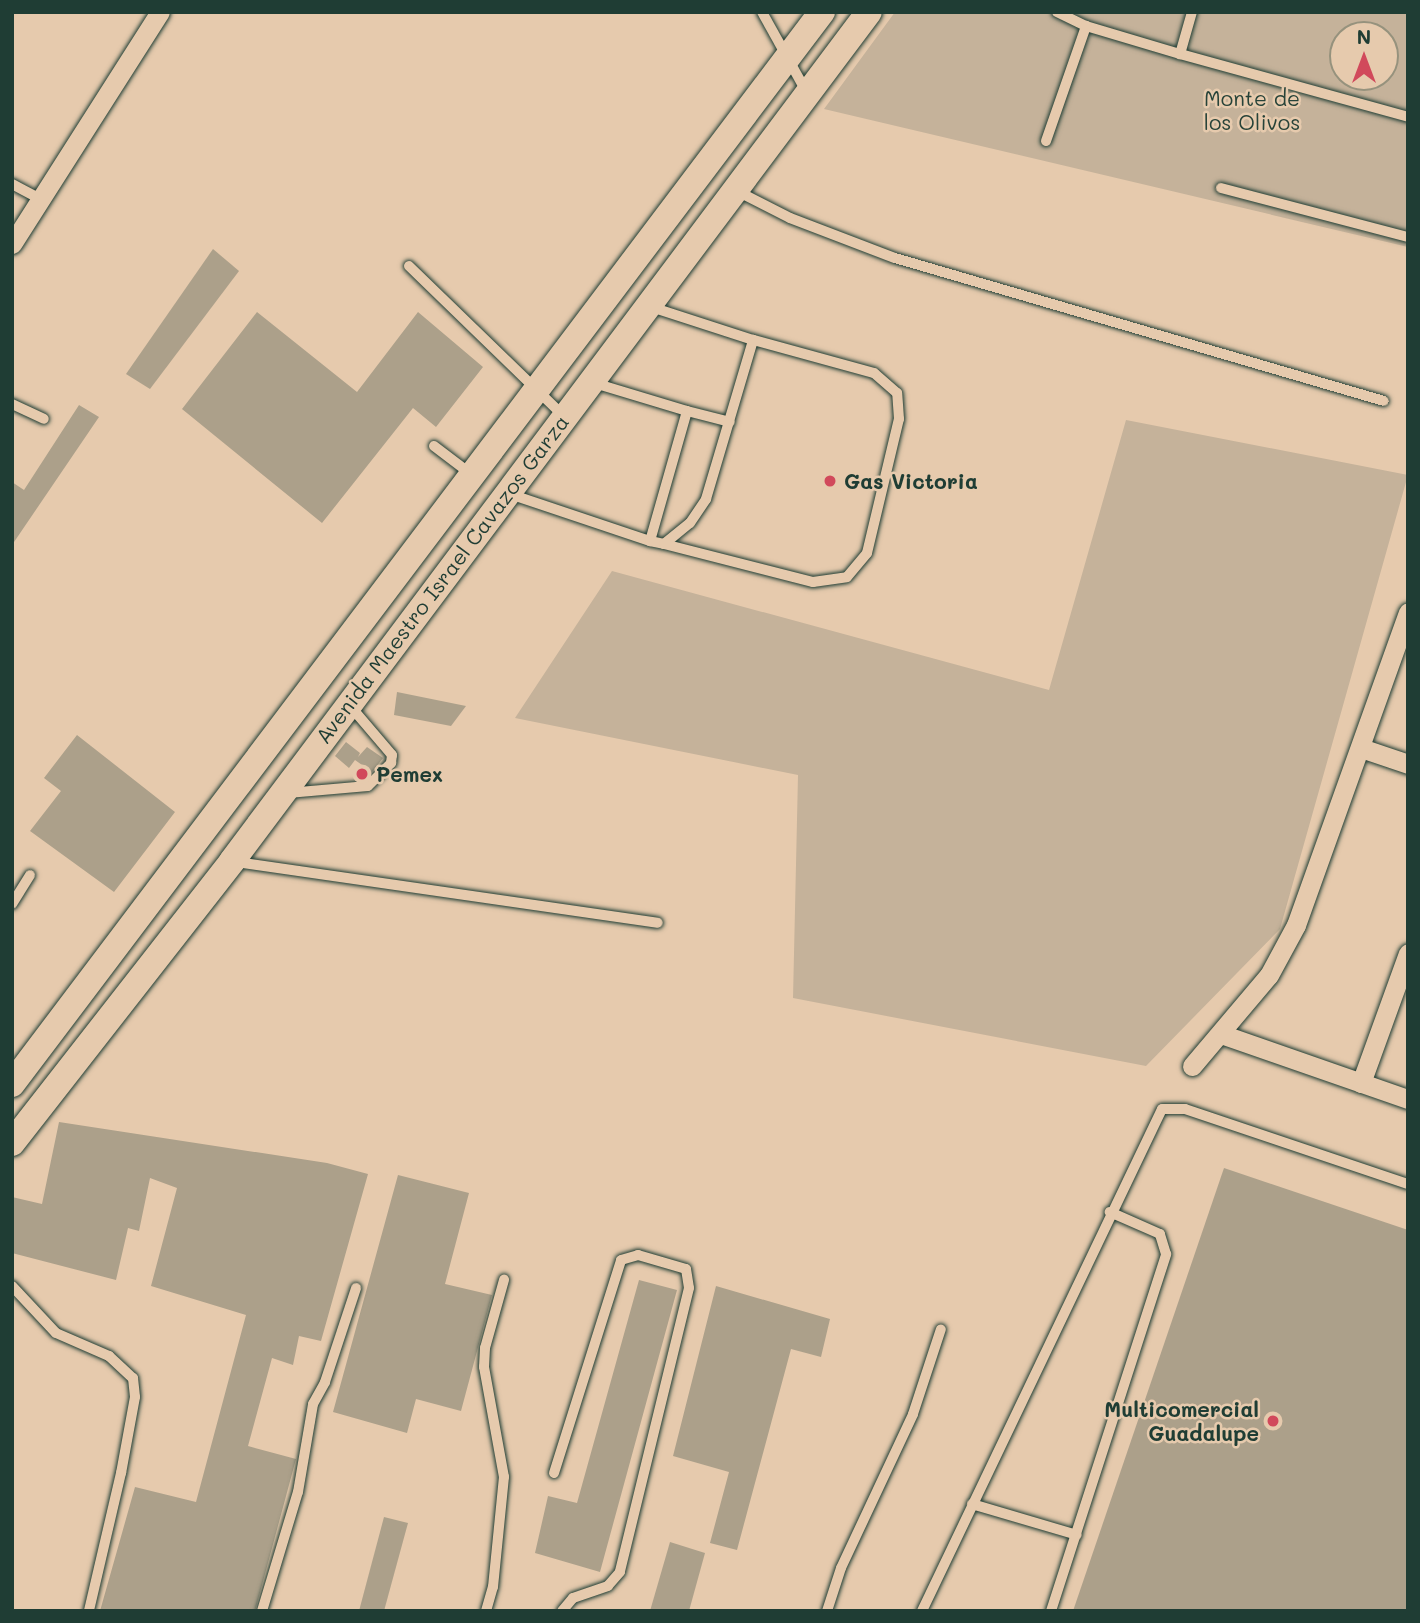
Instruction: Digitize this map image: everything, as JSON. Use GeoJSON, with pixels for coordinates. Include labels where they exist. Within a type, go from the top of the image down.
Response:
{"type":"FeatureCollection","features":[{"type":"Feature","properties":{"kind":"main road","name":"Avenida Maestro Israel Cavazos Garza"},"geometry":{"type":"LineString","coordinates":[[12,1084],[474,477],[822,12]]}},
{"type":"Feature","properties":{"kind":"main road","name":"Avenida Maestro Israel Cavazos Garza"},"geometry":{"type":"LineString","coordinates":[[12,1143],[232,861],[466,545],[737,191],[869,12]]}},
{"type":"Feature","properties":{"kind":"main road"},"geometry":{"type":"LineString","coordinates":[[437,525],[466,545]]}},
{"type":"Feature","properties":{"kind":"main road"},"geometry":{"type":"LineString","coordinates":[[377,603],[408,625]]}},
{"type":"Feature","properties":{"kind":"street"},"geometry":{"type":"LineString","coordinates":[[12,244],[160,12]]}},
{"type":"Feature","properties":{"kind":"street"},"geometry":{"type":"LineString","coordinates":[[1192,1066],[1269,975],[1290,937],[1361,748],[1408,612]]}},
{"type":"Feature","properties":{"kind":"street"},"geometry":{"type":"LineString","coordinates":[[1361,748],[1408,764]]}},
{"type":"Feature","properties":{"kind":"street"},"geometry":{"type":"LineString","coordinates":[[1361,1083],[1402,986],[1408,953]]}},
{"type":"Feature","properties":{"kind":"street"},"geometry":{"type":"LineString","coordinates":[[1221,1034],[1408,1099]]}},
{"type":"Feature","properties":{"kind":"lane"},"geometry":{"type":"LineString","coordinates":[[762,12],[808,94]]}},
{"type":"Feature","properties":{"kind":"lane"},"geometry":{"type":"LineString","coordinates":[[1057,12],[1086,26],[1408,117]]}},
{"type":"Feature","properties":{"kind":"lane"},"geometry":{"type":"LineString","coordinates":[[1180,54],[1192,12]]}},
{"type":"Feature","properties":{"kind":"lane"},"geometry":{"type":"LineString","coordinates":[[1046,141],[1086,26]]}},
{"type":"Feature","properties":{"kind":"lane"},"geometry":{"type":"LineString","coordinates":[[12,184],[40,199]]}},
{"type":"Feature","properties":{"kind":"lane"},"geometry":{"type":"LineString","coordinates":[[1221,188],[1408,237]]}},
{"type":"Feature","properties":{"kind":"lane"},"geometry":{"type":"LineString","coordinates":[[737,191],[790,218],[895,258],[1384,401]]}},
{"type":"Feature","properties":{"kind":"lane"},"geometry":{"type":"LineString","coordinates":[[409,266],[564,417]]}},
{"type":"Feature","properties":{"kind":"lane"},"geometry":{"type":"LineString","coordinates":[[506,493],[650,541],[813,582],[847,577],[867,552],[899,419],[897,393],[874,373],[753,340],[648,306]]}},
{"type":"Feature","properties":{"kind":"lane"},"geometry":{"type":"LineString","coordinates":[[664,544],[690,523],[706,499],[753,340]]}},
{"type":"Feature","properties":{"kind":"lane"},"geometry":{"type":"LineString","coordinates":[[591,382],[730,422]]}},
{"type":"Feature","properties":{"kind":"lane"},"geometry":{"type":"LineString","coordinates":[[12,404],[44,419]]}},
{"type":"Feature","properties":{"kind":"lane"},"geometry":{"type":"LineString","coordinates":[[650,541],[687,411]]}},
{"type":"Feature","properties":{"kind":"lane"},"geometry":{"type":"LineString","coordinates":[[433,446],[474,477]]}},
{"type":"Feature","properties":{"kind":"lane"},"geometry":{"type":"LineString","coordinates":[[281,794],[368,786],[391,763],[392,755],[348,704]]}},
{"type":"Feature","properties":{"kind":"lane"},"geometry":{"type":"LineString","coordinates":[[232,861],[658,923]]}},
{"type":"Feature","properties":{"kind":"lane"},"geometry":{"type":"LineString","coordinates":[[12,904],[30,875]]}},
{"type":"Feature","properties":{"kind":"lane"},"geometry":{"type":"LineString","coordinates":[[922,1611],[1154,1117],[1172,1107],[1408,1184]]}},
{"type":"Feature","properties":{"kind":"lane"},"geometry":{"type":"LineString","coordinates":[[1051,1611],[1166,1254],[1160,1234],[1110,1212]]}},
{"type":"Feature","properties":{"kind":"lane"},"geometry":{"type":"LineString","coordinates":[[554,1473],[621,1260],[638,1255],[686,1269],[688,1288],[620,1572],[608,1586],[573,1598],[562,1611]]}},
{"type":"Feature","properties":{"kind":"lane"},"geometry":{"type":"LineString","coordinates":[[486,1611],[493,1587],[504,1476],[484,1357],[504,1280]]}},
{"type":"Feature","properties":{"kind":"lane"},"geometry":{"type":"LineString","coordinates":[[12,1286],[56,1332],[109,1356],[133,1378],[135,1397],[124,1460],[89,1611]]}},
{"type":"Feature","properties":{"kind":"lane"},"geometry":{"type":"LineString","coordinates":[[262,1611],[298,1492],[313,1404],[325,1382],[356,1288]]}},
{"type":"Feature","properties":{"kind":"lane"},"geometry":{"type":"LineString","coordinates":[[827,1611],[841,1568],[913,1414],[941,1329]]}},
{"type":"Feature","properties":{"kind":"lane"},"geometry":{"type":"LineString","coordinates":[[972,1504],[1077,1535]]}},
{"type":"Feature","properties":{"kind":"green space","name":"Monte de los Olivos"},"geometry":{"type":"Polygon","coordinates":[[[895,12],[1408,12],[1408,247],[824,109],[895,12]]]}},
{"type":"Feature","properties":{"kind":"green space"},"geometry":{"type":"Polygon","coordinates":[[[1126,420],[1408,475],[1280,929],[1146,1066],[793,998],[798,775],[515,718],[612,571],[1049,690],[1126,420]]]}},
{"type":"Feature","properties":{"kind":"building"},"geometry":{"type":"Polygon","coordinates":[[[213,249],[239,271],[150,389],[126,374],[213,249]]]}},
{"type":"Feature","properties":{"kind":"building"},"geometry":{"type":"Polygon","coordinates":[[[257,312],[357,392],[418,312],[483,367],[436,427],[413,408],[322,523],[182,409],[257,312]]]}},
{"type":"Feature","properties":{"kind":"building"},"geometry":{"type":"Polygon","coordinates":[[[79,405],[99,417],[12,545],[12,482],[24,490],[79,405]]]}},
{"type":"Feature","properties":{"kind":"building"},"geometry":{"type":"Polygon","coordinates":[[[397,692],[466,706],[451,726],[394,715],[397,692]]]}},
{"type":"Feature","properties":{"kind":"building"},"geometry":{"type":"Polygon","coordinates":[[[77,735],[175,812],[114,892],[30,831],[61,791],[44,778],[77,735]]]}},
{"type":"Feature","properties":{"kind":"building"},"geometry":{"type":"Polygon","coordinates":[[[346,742],[360,753],[358,757],[367,747],[383,758],[372,772],[355,760],[349,768],[335,756],[346,742]]]}},
{"type":"Feature","properties":{"kind":"building"},"geometry":{"type":"Polygon","coordinates":[[[59,1122],[327,1163],[368,1174],[321,1341],[299,1336],[293,1365],[272,1358],[248,1446],[296,1459],[255,1611],[100,1611],[135,1487],[196,1502],[246,1315],[151,1286],[177,1188],[150,1178],[139,1231],[128,1228],[116,1280],[12,1253],[12,1197],[42,1204],[59,1122]]]}},
{"type":"Feature","properties":{"kind":"building","name":"Multicomercial Guadalupe"},"geometry":{"type":"Polygon","coordinates":[[[1224,1168],[1408,1230],[1408,1611],[1073,1611],[1224,1168]]]}},
{"type":"Feature","properties":{"kind":"building"},"geometry":{"type":"Polygon","coordinates":[[[398,1175],[469,1193],[445,1284],[492,1295],[461,1411],[416,1399],[407,1433],[333,1412],[398,1175]]]}},
{"type":"Feature","properties":{"kind":"building"},"geometry":{"type":"Polygon","coordinates":[[[639,1280],[677,1290],[600,1572],[535,1553],[548,1496],[577,1503],[639,1280]]]}},
{"type":"Feature","properties":{"kind":"building"},"geometry":{"type":"Polygon","coordinates":[[[716,1286],[830,1319],[821,1357],[791,1349],[737,1550],[710,1543],[729,1472],[673,1456],[716,1286]]]}},
{"type":"Feature","properties":{"kind":"building"},"geometry":{"type":"Polygon","coordinates":[[[384,1517],[408,1523],[384,1611],[359,1611],[384,1517]]]}},
{"type":"Feature","properties":{"kind":"building"},"geometry":{"type":"Polygon","coordinates":[[[670,1542],[705,1553],[689,1611],[650,1611],[670,1542]]]}},
{"type":"Feature","properties":{"kind":"place","name":"Gas Victoria"},"geometry":{"type":"Point","coordinates":[830,481]}},
{"type":"Feature","properties":{"kind":"place","name":"Pemex"},"geometry":{"type":"Point","coordinates":[362,774]}},
{"type":"Feature","properties":{"kind":"place","name":"Multicomercial Guadalupe"},"geometry":{"type":"Point","coordinates":[1273,1421]}}]}
